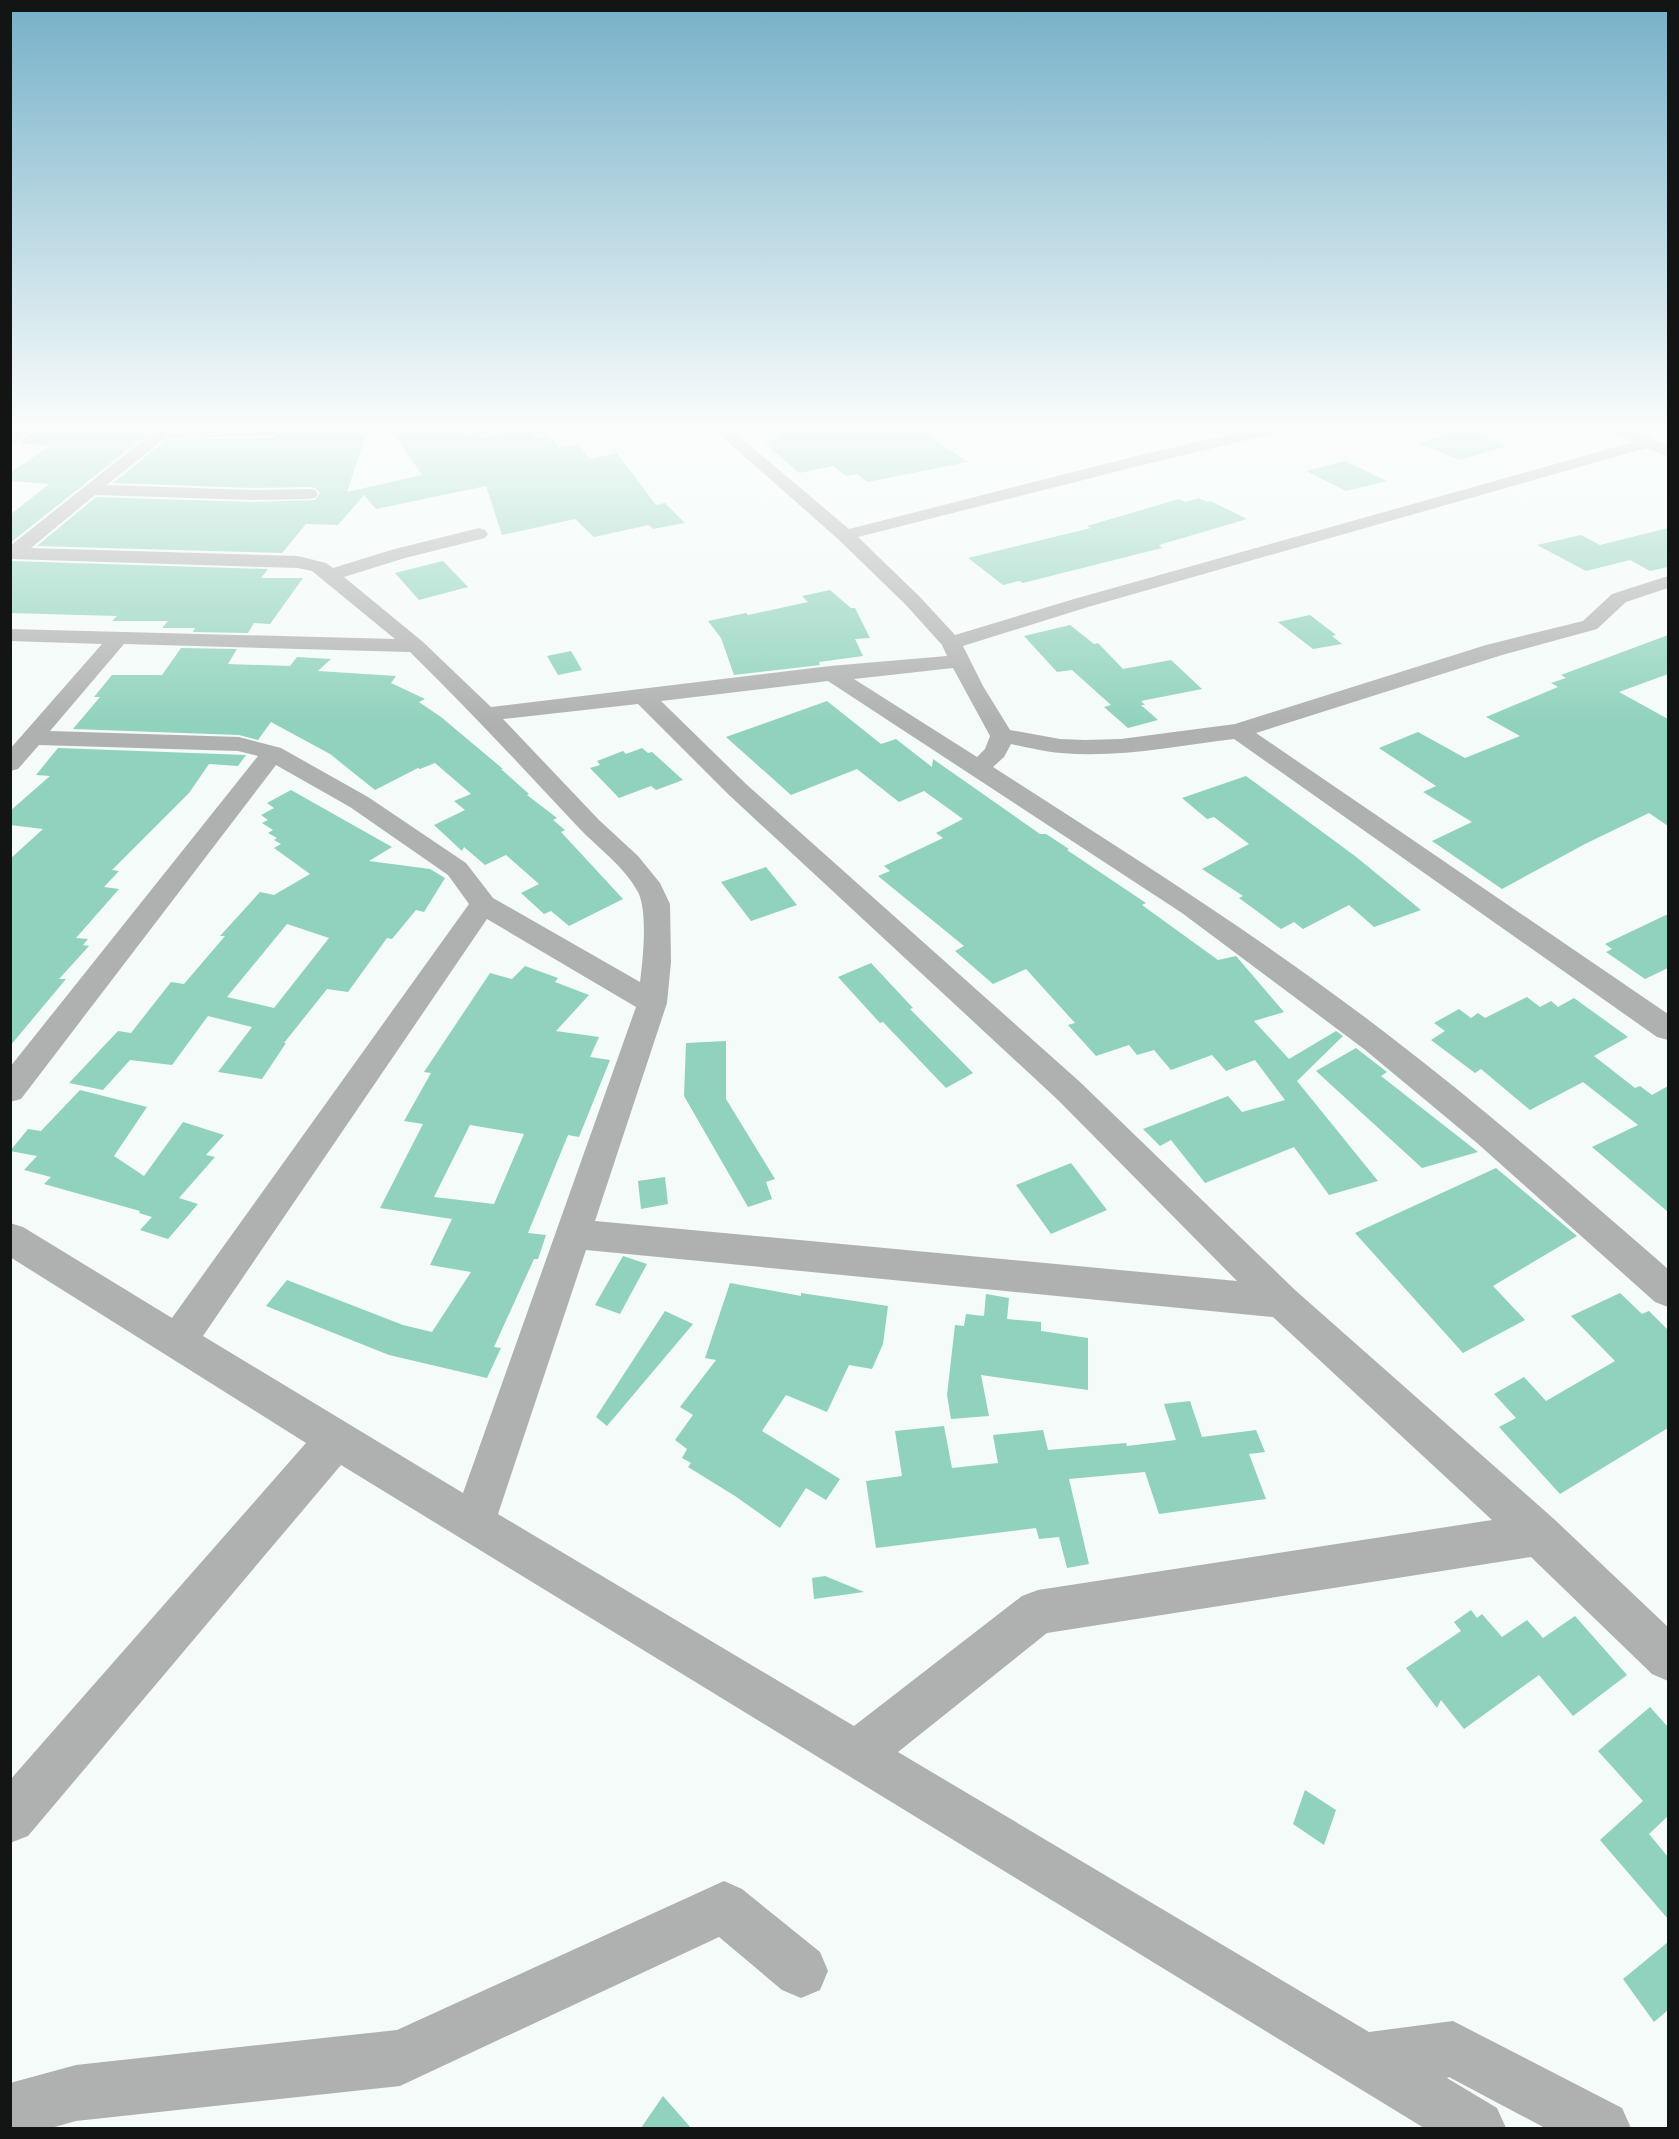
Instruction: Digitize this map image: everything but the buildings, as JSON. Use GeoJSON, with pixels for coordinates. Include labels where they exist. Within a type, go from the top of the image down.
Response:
{"type":"FeatureCollection","features":[{"type":"Feature","properties":{"kind":"street"},"geometry":{"type":"LineString","coordinates":[[12,553],[46,526]]}},
{"type":"Feature","properties":{"kind":"street"},"geometry":{"type":"LineString","coordinates":[[834,526],[913,601],[956,652],[972,686],[1002,736],[1060,746],[1120,746],[1238,731],[1494,650],[1590,625],[1619,598],[1668,582]]}},
{"type":"Feature","properties":{"kind":"street"},"geometry":{"type":"LineString","coordinates":[[845,535],[881,526]]}},
{"type":"Feature","properties":{"kind":"street"},"geometry":{"type":"LineString","coordinates":[[486,714],[645,698],[830,673],[956,652],[1092,600],[1354,526]]}},
{"type":"Feature","properties":{"kind":"street"},"geometry":{"type":"LineString","coordinates":[[328,576],[398,554],[479,534]]}},
{"type":"Feature","properties":{"kind":"street"},"geometry":{"type":"LineString","coordinates":[[12,553],[298,562],[319,567],[416,646],[486,714],[590,825],[629,862],[650,890],[656,904],[658,921],[652,1003],[474,1524]]}},
{"type":"Feature","properties":{"kind":"street"},"geometry":{"type":"LineString","coordinates":[[10,635],[416,646]]}},
{"type":"Feature","properties":{"kind":"street"},"geometry":{"type":"LineString","coordinates":[[10,764],[117,639]]}},
{"type":"Feature","properties":{"kind":"street"},"geometry":{"type":"LineString","coordinates":[[830,673],[978,768],[1006,789],[1192,907],[1375,1041],[1489,1134],[1668,1291]]}},
{"type":"Feature","properties":{"kind":"street"},"geometry":{"type":"LineString","coordinates":[[645,698],[737,789],[1069,1091],[1282,1302],[1539,1534],[1668,1658]]}},
{"type":"Feature","properties":{"kind":"street"},"geometry":{"type":"LineString","coordinates":[[1238,731],[1662,1016]]}},
{"type":"Feature","properties":{"kind":"street"},"geometry":{"type":"LineString","coordinates":[[978,768],[996,752],[1002,736]]}},
{"type":"Feature","properties":{"kind":"street"},"geometry":{"type":"LineString","coordinates":[[34,738],[239,744],[273,753],[359,802],[457,869],[483,904],[652,1003]]}},
{"type":"Feature","properties":{"kind":"street"},"geometry":{"type":"LineString","coordinates":[[10,1090],[273,753]]}},
{"type":"Feature","properties":{"kind":"street"},"geometry":{"type":"LineString","coordinates":[[177,1342],[483,904]]}},
{"type":"Feature","properties":{"kind":"street"},"geometry":{"type":"LineString","coordinates":[[572,1234],[1282,1302]]}},
{"type":"Feature","properties":{"kind":"street"},"geometry":{"type":"LineString","coordinates":[[10,1238],[474,1524],[1477,2128]]}},
{"type":"Feature","properties":{"kind":"street"},"geometry":{"type":"LineString","coordinates":[[10,1818],[337,1438]]}},
{"type":"Feature","properties":{"kind":"street"},"geometry":{"type":"LineString","coordinates":[[856,1754],[1038,1612],[1539,1534]]}},
{"type":"Feature","properties":{"kind":"street"},"geometry":{"type":"LineString","coordinates":[[10,2112],[76,2093],[400,2058],[724,1907],[801,1971]]}},
{"type":"Feature","properties":{"kind":"street"},"geometry":{"type":"LineString","coordinates":[[1365,2060],[1453,2049],[1602,2128]]}}]}
